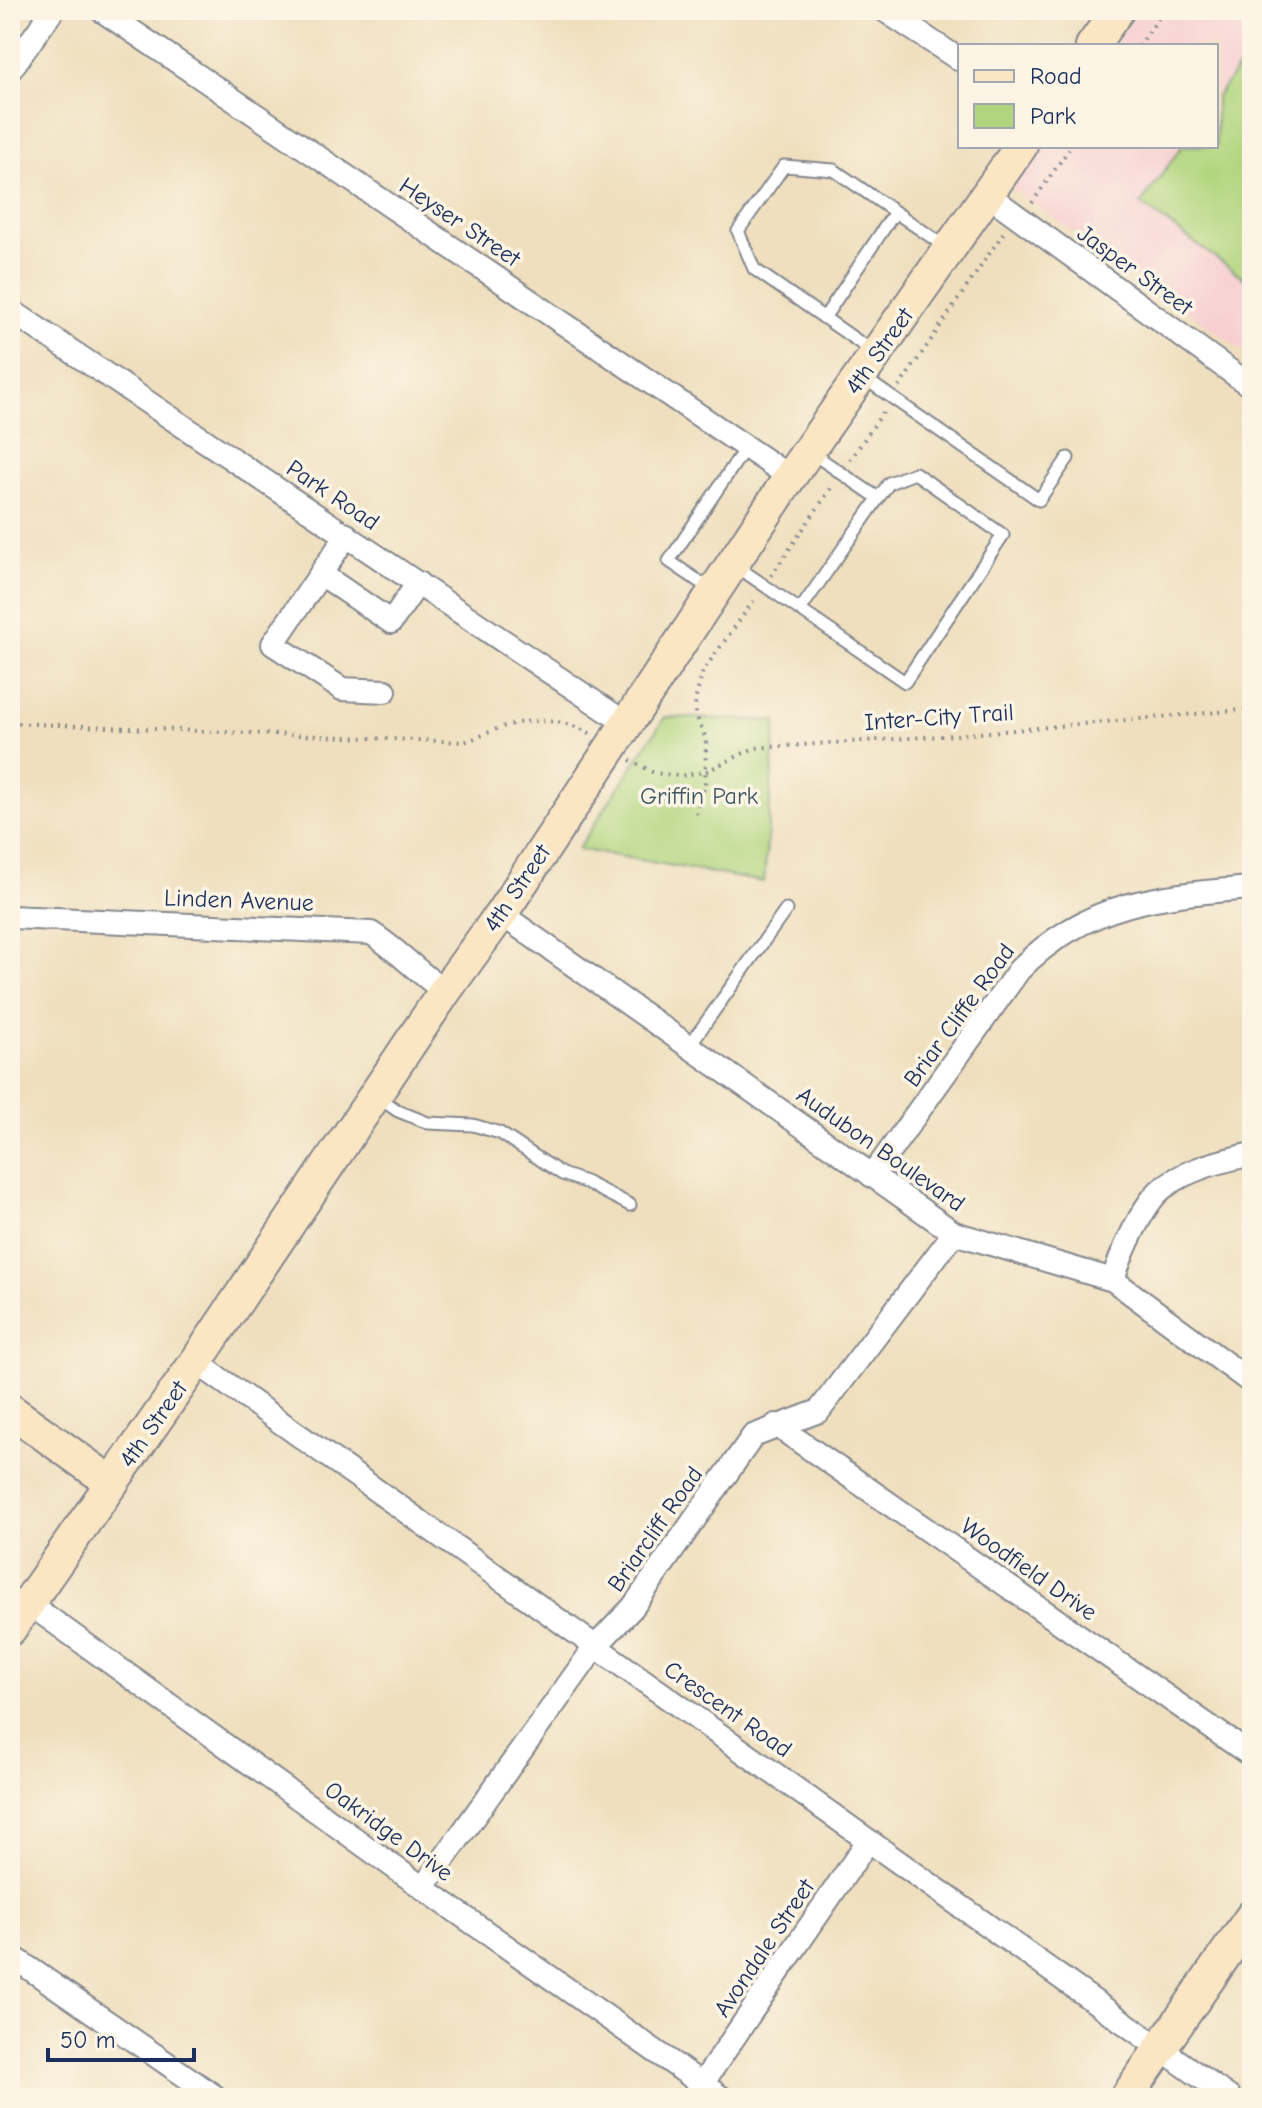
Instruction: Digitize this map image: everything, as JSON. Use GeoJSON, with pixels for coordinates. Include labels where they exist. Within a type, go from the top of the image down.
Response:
{"type":"FeatureCollection","features":[{"type":"Feature","properties":{"kind":"street"},"geometry":{"type":"LineString","coordinates":[[10,70],[53,10]]}},
{"type":"Feature","properties":{"kind":"street","name":"Heyser Street"},"geometry":{"type":"LineString","coordinates":[[101,10],[790,477]]}},
{"type":"Feature","properties":{"kind":"street"},"geometry":{"type":"LineString","coordinates":[[884,10],[958,59]]}},
{"type":"Feature","properties":{"kind":"street"},"geometry":{"type":"LineString","coordinates":[[1093,44],[1118,10]]}},
{"type":"Feature","properties":{"kind":"street","name":"4th Street"},"geometry":{"type":"LineString","coordinates":[[18,1611],[196,1362],[445,991],[501,914],[808,450],[1020,148]]}},
{"type":"Feature","properties":{"kind":"street","name":"Jasper Street"},"geometry":{"type":"LineString","coordinates":[[988,195],[1252,387]]}},
{"type":"Feature","properties":{"kind":"street","name":"Park Road"},"geometry":{"type":"LineString","coordinates":[[10,310],[627,724]]}},
{"type":"Feature","properties":{"kind":"street"},"geometry":{"type":"LineString","coordinates":[[347,535],[273,644],[342,689],[385,691]]}},
{"type":"Feature","properties":{"kind":"street"},"geometry":{"type":"LineString","coordinates":[[321,574],[391,622],[418,583]]}},
{"type":"Feature","properties":{"kind":"street","name":"Briar Cliffe Road"},"geometry":{"type":"LineString","coordinates":[[872,1176],[1019,970],[1039,951],[1073,927],[1124,905],[1193,893],[1252,888]]}},
{"type":"Feature","properties":{"kind":"street","name":"Audubon Boulevard"},"geometry":{"type":"LineString","coordinates":[[501,914],[954,1233],[1113,1280],[1252,1383]]}},
{"type":"Feature","properties":{"kind":"street","name":"Linden Avenue"},"geometry":{"type":"LineString","coordinates":[[10,917],[371,933],[389,944],[445,991]]}},
{"type":"Feature","properties":{"kind":"street"},"geometry":{"type":"LineString","coordinates":[[1113,1280],[1119,1259],[1140,1219],[1162,1188],[1205,1165],[1252,1154]]}},
{"type":"Feature","properties":{"kind":"street","name":"Briarcliff Road"},"geometry":{"type":"LineString","coordinates":[[423,1888],[595,1647],[633,1607],[753,1436],[819,1411],[954,1233]]}},
{"type":"Feature","properties":{"kind":"street","name":"Crescent Road"},"geometry":{"type":"LineString","coordinates":[[196,1362],[1230,2098]]}},
{"type":"Feature","properties":{"kind":"street"},"geometry":{"type":"LineString","coordinates":[[10,1410],[112,1483]]}},
{"type":"Feature","properties":{"kind":"street","name":"Woodfield Drive"},"geometry":{"type":"LineString","coordinates":[[776,1425],[1252,1756]]}},
{"type":"Feature","properties":{"kind":"street","name":"Oakridge Drive"},"geometry":{"type":"LineString","coordinates":[[18,1611],[423,1888],[722,2098]]}},
{"type":"Feature","properties":{"kind":"street","name":"Avondale Street"},"geometry":{"type":"LineString","coordinates":[[702,2084],[868,1841]]}},
{"type":"Feature","properties":{"kind":"street"},"geometry":{"type":"LineString","coordinates":[[1126,2098],[1252,1916]]}},
{"type":"Feature","properties":{"kind":"street"},"geometry":{"type":"LineString","coordinates":[[10,1955],[217,2098]]}},
{"type":"Feature","properties":{"kind":"lane"},"geometry":{"type":"LineString","coordinates":[[950,250],[834,170],[784,166],[738,231],[754,269],[824,318],[869,365],[1039,500],[1068,458]]}},
{"type":"Feature","properties":{"kind":"lane"},"geometry":{"type":"LineString","coordinates":[[824,318],[895,212]]}},
{"type":"Feature","properties":{"kind":"lane"},"geometry":{"type":"LineString","coordinates":[[714,592],[669,561],[746,447]]}},
{"type":"Feature","properties":{"kind":"lane"},"geometry":{"type":"LineString","coordinates":[[808,450],[878,498]]}},
{"type":"Feature","properties":{"kind":"lane"},"geometry":{"type":"LineString","coordinates":[[733,564],[800,610],[905,682],[1003,535],[915,473],[889,483],[800,610]]}},
{"type":"Feature","properties":{"kind":"lane"},"geometry":{"type":"LineString","coordinates":[[689,1046],[786,910]]}},
{"type":"Feature","properties":{"kind":"lane"},"geometry":{"type":"LineString","coordinates":[[375,1095],[398,1111],[428,1123],[473,1125],[500,1133],[562,1174],[630,1205]]}},
{"type":"Feature","properties":{"kind":"path"},"geometry":{"type":"LineString","coordinates":[[1140,44],[1164,10]]}},
{"type":"Feature","properties":{"kind":"path","name":"Inter-City Trail"},"geometry":{"type":"LineString","coordinates":[[636,764],[654,773],[679,776],[705,772],[754,748],[957,735],[1252,709]]}},
{"type":"Feature","properties":{"kind":"path"},"geometry":{"type":"LineString","coordinates":[[10,723],[463,742],[501,728],[542,720],[576,725],[594,736]]}},
{"type":"Feature","properties":{"kind":"shaded area"},"geometry":{"type":"Polygon","coordinates":[[[1139,10],[1252,10],[1252,357],[1011,188],[1040,148],[1218,148],[1218,44],[1114,44],[1139,10]]]}},
{"type":"Feature","properties":{"kind":"green space"},"geometry":{"type":"Polygon","coordinates":[[[1252,48],[1252,284],[1141,204],[1181,148],[1218,148],[1218,95],[1252,48]]]}},
{"type":"Feature","properties":{"kind":"green space","name":"Griffin Park"},"geometry":{"type":"Polygon","coordinates":[[[665,717],[776,721],[764,882],[578,849],[665,717]]]}}]}
